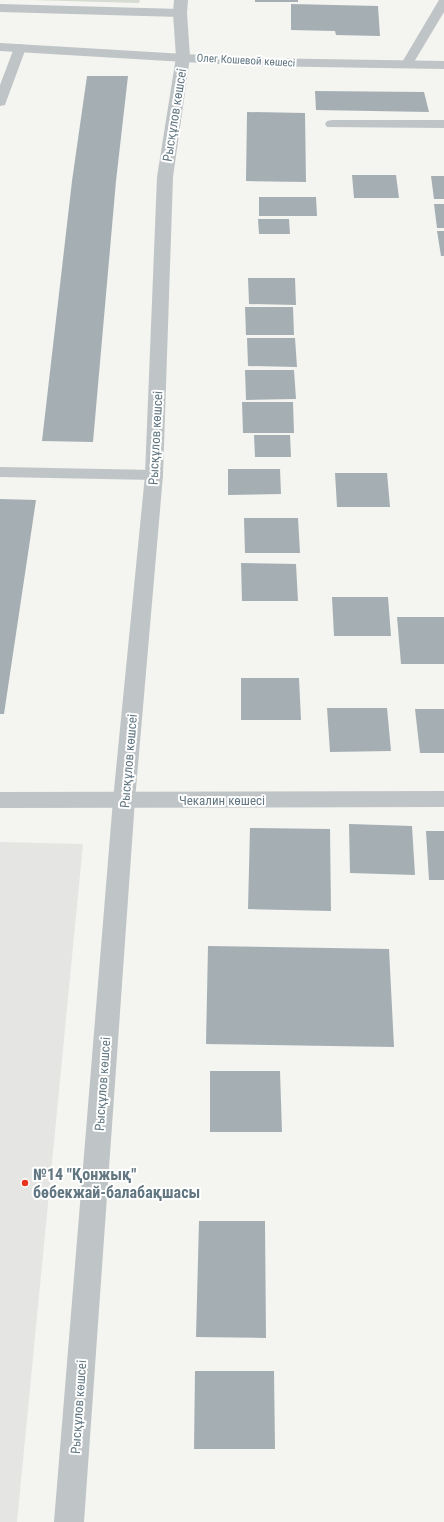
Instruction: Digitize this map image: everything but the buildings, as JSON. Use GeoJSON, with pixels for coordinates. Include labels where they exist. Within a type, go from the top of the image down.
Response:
{"type":"FeatureCollection","features":[{"type":"Feature","properties":{"kind":"street","name":"Рысқұлов көшсеі"},"geometry":{"type":"LineString","coordinates":[[69,1522],[124,800],[154,475],[165,177],[183,57],[180,6]]}},
{"type":"Feature","properties":{"kind":"street","name":"Олег Кошевой көшесі"},"geometry":{"type":"LineString","coordinates":[[0,48],[252,62],[444,65]]}},
{"type":"Feature","properties":{"kind":"street","name":"Чекалин көшесі"},"geometry":{"type":"LineString","coordinates":[[0,800],[444,799]]}},
{"type":"Feature","properties":{"kind":"lane"},"geometry":{"type":"LineString","coordinates":[[408,64],[444,2]]}},
{"type":"Feature","properties":{"kind":"lane"},"geometry":{"type":"LineString","coordinates":[[0,8],[180,6]]}},
{"type":"Feature","properties":{"kind":"lane"},"geometry":{"type":"LineString","coordinates":[[0,102],[20,48]]}},
{"type":"Feature","properties":{"kind":"lane"},"geometry":{"type":"LineString","coordinates":[[332,124],[444,124]]}},
{"type":"Feature","properties":{"kind":"lane"},"geometry":{"type":"LineString","coordinates":[[0,472],[154,475]]}},
{"type":"Feature","properties":{"kind":"shaded area"},"geometry":{"type":"Polygon","coordinates":[[[31,0],[140,0],[139,3],[31,0]]]}},
{"type":"Feature","properties":{"kind":"shaded area","name":"№14 \"Қонжық\" бөбекжай-балабақшасы"},"geometry":{"type":"Polygon","coordinates":[[[0,842],[83,844],[17,1522],[0,1522],[0,842]]]}},
{"type":"Feature","properties":{"kind":"place","name":"№14 \"Қонжық\" бөбекжай-балабақшасы"},"geometry":{"type":"Point","coordinates":[25,1183]}}]}
